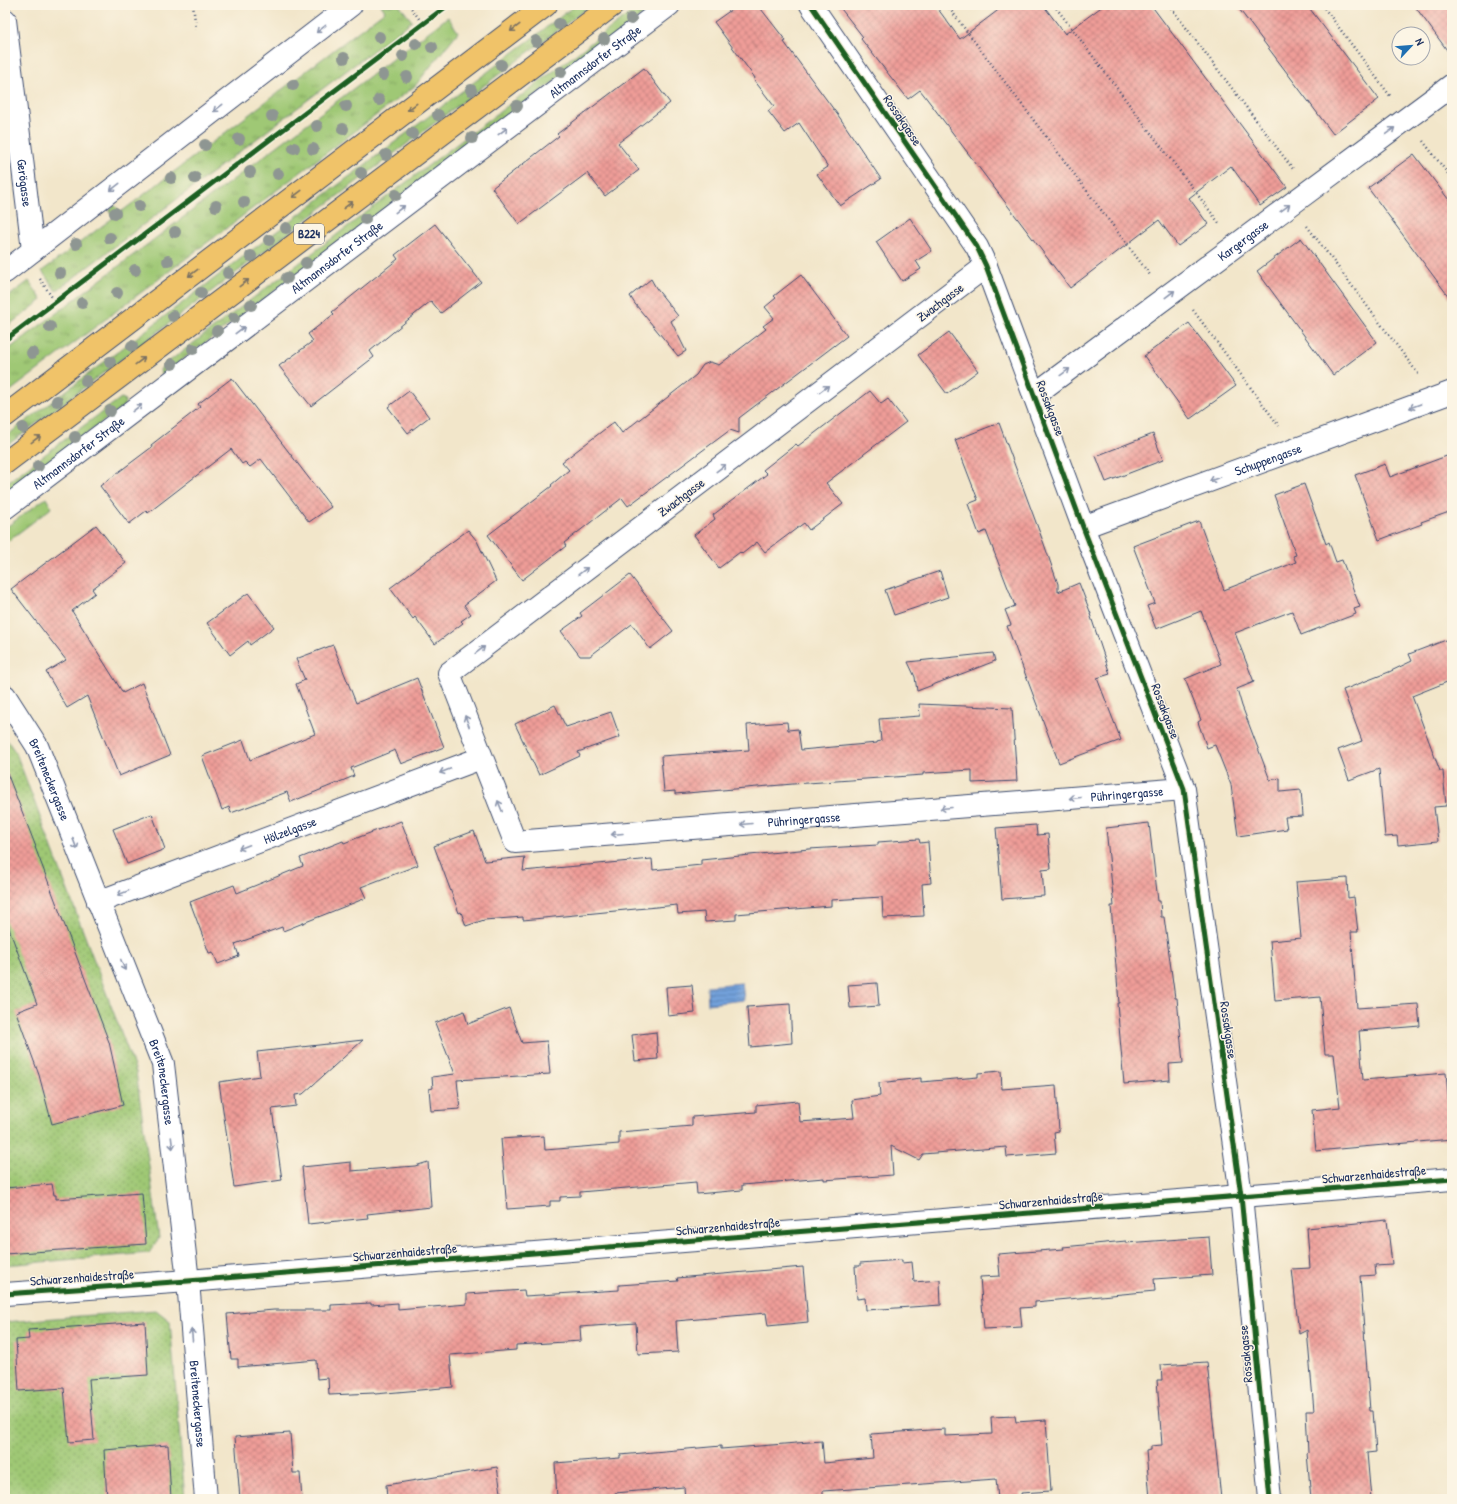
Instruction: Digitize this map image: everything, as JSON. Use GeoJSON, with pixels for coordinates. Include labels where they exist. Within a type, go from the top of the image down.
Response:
{"type":"FeatureCollection","features":[{"type":"Feature","properties":{"kind":"main road"},"geometry":{"type":"LineString","coordinates":[[5,416],[546,5]]}},
{"type":"Feature","properties":{"kind":"main road","name":"B224"},"geometry":{"type":"LineString","coordinates":[[5,463],[613,5]]}},
{"type":"Feature","properties":{"kind":"street"},"geometry":{"type":"LineString","coordinates":[[5,272],[352,5]]}},
{"type":"Feature","properties":{"kind":"street","name":"Altmannsdorfer Straße"},"geometry":{"type":"LineString","coordinates":[[5,508],[669,5]]}},
{"type":"Feature","properties":{"kind":"street","name":"Rossakgasse"},"geometry":{"type":"LineString","coordinates":[[811,5],[977,247],[986,266],[1083,527],[1184,789],[1241,1195],[1270,1499]]}},
{"type":"Feature","properties":{"kind":"street","name":"Gerögasse"},"geometry":{"type":"LineString","coordinates":[[5,20],[33,250]]}},
{"type":"Feature","properties":{"kind":"street","name":"Kargergasse"},"geometry":{"type":"LineString","coordinates":[[1034,395],[1452,85]]}},
{"type":"Feature","properties":{"kind":"street","name":"Zwachgasse"},"geometry":{"type":"LineString","coordinates":[[481,758],[449,673],[986,266]]}},
{"type":"Feature","properties":{"kind":"street","name":"Schuppengasse"},"geometry":{"type":"LineString","coordinates":[[1083,527],[1444,395]]}},
{"type":"Feature","properties":{"kind":"street","name":"Breiteneckergasse"},"geometry":{"type":"LineString","coordinates":[[5,696],[37,746],[163,1064],[188,1281],[206,1499]]}},
{"type":"Feature","properties":{"kind":"street","name":"Pühringergasse"},"geometry":{"type":"LineString","coordinates":[[481,758],[515,842],[1184,789]]}},
{"type":"Feature","properties":{"kind":"street","name":"Hölzelgasse"},"geometry":{"type":"LineString","coordinates":[[98,902],[481,758]]}},
{"type":"Feature","properties":{"kind":"street","name":"Schwarzenhaidestraße"},"geometry":{"type":"LineString","coordinates":[[5,1294],[188,1281],[1452,1178]]}},
{"type":"Feature","properties":{"kind":"path"},"geometry":{"type":"LineString","coordinates":[[193,5],[196,29]]}},
{"type":"Feature","properties":{"kind":"path"},"geometry":{"type":"LineString","coordinates":[[409,5],[423,24]]}},
{"type":"Feature","properties":{"kind":"path"},"geometry":{"type":"LineString","coordinates":[[947,5],[1296,450]]}},
{"type":"Feature","properties":{"kind":"path"},"geometry":{"type":"LineString","coordinates":[[1054,5],[1236,245]]}},
{"type":"Feature","properties":{"kind":"path"},"geometry":{"type":"LineString","coordinates":[[1169,5],[1309,191]]}},
{"type":"Feature","properties":{"kind":"path"},"geometry":{"type":"LineString","coordinates":[[1322,5],[1452,179]]}},
{"type":"Feature","properties":{"kind":"path"},"geometry":{"type":"LineString","coordinates":[[417,29],[430,19]]}},
{"type":"Feature","properties":{"kind":"path"},"geometry":{"type":"LineString","coordinates":[[1291,204],[1444,395]]}},
{"type":"Feature","properties":{"kind":"path"},"geometry":{"type":"LineString","coordinates":[[49,307],[62,297]]}},
{"type":"Feature","properties":{"kind":"green space"},"geometry":{"type":"Polygon","coordinates":[[[381,5],[399,5],[412,21],[56,291],[42,271],[114,217],[109,211],[114,205],[121,212],[385,11],[381,5]]]}},
{"type":"Feature","properties":{"kind":"green space"},"geometry":{"type":"Polygon","coordinates":[[[576,5],[591,5],[5,447],[5,437],[576,5]]]}},
{"type":"Feature","properties":{"kind":"green space"},"geometry":{"type":"Polygon","coordinates":[[[641,5],[656,5],[166,372],[163,374],[161,373],[160,370],[163,366],[641,5]]]}},
{"type":"Feature","properties":{"kind":"green space"},"geometry":{"type":"Polygon","coordinates":[[[448,17],[458,32],[415,86],[5,395],[5,352],[448,17]]]}},
{"type":"Feature","properties":{"kind":"green space"},"geometry":{"type":"Polygon","coordinates":[[[29,281],[42,300],[5,328],[5,299],[29,281]]]}},
{"type":"Feature","properties":{"kind":"green space"},"geometry":{"type":"Polygon","coordinates":[[[121,398],[124,399],[124,406],[5,495],[5,484],[121,398]]]}},
{"type":"Feature","properties":{"kind":"green space"},"geometry":{"type":"Polygon","coordinates":[[[46,498],[51,507],[50,509],[8,541],[5,540],[5,528],[46,498]]]}},
{"type":"Feature","properties":{"kind":"green space"},"geometry":{"type":"Polygon","coordinates":[[[5,737],[16,753],[136,1072],[159,1238],[149,1253],[5,1265],[5,737]]]}},
{"type":"Feature","properties":{"kind":"green space"},"geometry":{"type":"Polygon","coordinates":[[[156,1310],[170,1321],[185,1499],[5,1499],[5,1322],[156,1310]]]}},
{"type":"Feature","properties":{"kind":"water"},"geometry":{"type":"Polygon","coordinates":[[[742,983],[744,1000],[708,1004],[707,986],[742,983]]]}},
{"type":"Feature","properties":{"kind":"building"},"geometry":{"type":"Polygon","coordinates":[[[738,5],[758,5],[786,41],[784,42],[840,118],[881,179],[840,206],[817,174],[828,167],[799,123],[785,133],[768,111],[774,106],[714,22],[738,5]]]}},
{"type":"Feature","properties":{"kind":"building"},"geometry":{"type":"Polygon","coordinates":[[[838,5],[935,5],[960,39],[1005,5],[1043,5],[1065,34],[1104,5],[1151,5],[1287,187],[1260,206],[1231,166],[1189,198],[1208,224],[1178,246],[1159,220],[1070,288],[920,90],[908,99],[861,39],[863,37],[838,5]]]}},
{"type":"Feature","properties":{"kind":"building"},"geometry":{"type":"Polygon","coordinates":[[[1236,5],[1307,5],[1379,99],[1333,134],[1236,5]]]}},
{"type":"Feature","properties":{"kind":"building"},"geometry":{"type":"Polygon","coordinates":[[[1414,5],[1452,5],[1452,57],[1431,28],[1431,26],[1429,26],[1414,5]]]}},
{"type":"Feature","properties":{"kind":"building"},"geometry":{"type":"Polygon","coordinates":[[[644,68],[670,103],[618,143],[639,170],[605,196],[587,173],[519,224],[492,188],[559,136],[557,134],[644,68]]]}},
{"type":"Feature","properties":{"kind":"building"},"geometry":{"type":"Polygon","coordinates":[[[1414,154],[1452,204],[1452,301],[1368,188],[1414,154]]]}},
{"type":"Feature","properties":{"kind":"building"},"geometry":{"type":"Polygon","coordinates":[[[910,218],[932,251],[916,261],[921,269],[902,281],[876,242],[910,218]]]}},
{"type":"Feature","properties":{"kind":"building"},"geometry":{"type":"Polygon","coordinates":[[[435,224],[481,282],[441,313],[431,301],[370,351],[374,357],[311,406],[279,366],[313,341],[308,334],[334,314],[332,312],[398,259],[395,255],[435,224]]]}},
{"type":"Feature","properties":{"kind":"building"},"geometry":{"type":"Polygon","coordinates":[[[1301,238],[1377,342],[1333,375],[1257,271],[1301,238]]]}},
{"type":"Feature","properties":{"kind":"building"},"geometry":{"type":"Polygon","coordinates":[[[801,275],[847,336],[739,418],[739,433],[730,430],[628,506],[622,498],[564,543],[566,546],[522,580],[488,535],[552,486],[551,485],[569,470],[562,462],[614,422],[622,433],[696,375],[703,365],[710,362],[719,365],[766,329],[763,326],[774,318],[765,307],[776,298],[774,296],[801,275]]]}},
{"type":"Feature","properties":{"kind":"building"},"geometry":{"type":"Polygon","coordinates":[[[651,279],[656,288],[678,316],[671,321],[686,351],[678,356],[630,296],[651,279]]]}},
{"type":"Feature","properties":{"kind":"building"},"geometry":{"type":"Polygon","coordinates":[[[1189,323],[1236,386],[1190,419],[1144,356],[1189,323]]]}},
{"type":"Feature","properties":{"kind":"building"},"geometry":{"type":"Polygon","coordinates":[[[949,332],[978,371],[947,394],[918,355],[949,332]]]}},
{"type":"Feature","properties":{"kind":"building"},"geometry":{"type":"Polygon","coordinates":[[[232,378],[331,507],[309,522],[261,459],[250,467],[245,462],[242,464],[231,449],[148,513],[146,511],[129,524],[100,486],[152,447],[151,445],[200,407],[198,404],[232,378]]]}},
{"type":"Feature","properties":{"kind":"building"},"geometry":{"type":"Polygon","coordinates":[[[409,391],[429,417],[408,433],[388,407],[409,391]]]}},
{"type":"Feature","properties":{"kind":"building"},"geometry":{"type":"Polygon","coordinates":[[[870,391],[881,404],[888,399],[906,422],[826,483],[843,504],[809,530],[804,523],[765,552],[757,542],[742,554],[740,552],[719,568],[694,535],[715,519],[713,515],[767,474],[763,470],[796,444],[798,446],[870,391]]]}},
{"type":"Feature","properties":{"kind":"building"},"geometry":{"type":"Polygon","coordinates":[[[999,423],[1058,584],[1058,592],[1079,583],[1091,614],[1110,674],[1097,678],[1121,740],[1059,763],[1007,626],[1011,625],[1005,610],[1015,606],[986,531],[979,534],[968,504],[978,500],[955,440],[999,423]]]}},
{"type":"Feature","properties":{"kind":"building"},"geometry":{"type":"Polygon","coordinates":[[[1153,434],[1163,460],[1106,482],[1096,456],[1153,434]]]}},
{"type":"Feature","properties":{"kind":"building"},"geometry":{"type":"Polygon","coordinates":[[[1452,454],[1452,511],[1421,522],[1422,524],[1379,540],[1355,475],[1385,464],[1390,477],[1452,454]]]}},
{"type":"Feature","properties":{"kind":"building"},"geometry":{"type":"Polygon","coordinates":[[[1304,484],[1326,544],[1329,542],[1336,562],[1342,560],[1360,607],[1354,609],[1356,614],[1301,635],[1292,611],[1235,633],[1254,682],[1237,689],[1242,706],[1270,780],[1280,778],[1280,792],[1301,790],[1303,816],[1285,817],[1287,829],[1238,836],[1231,785],[1215,745],[1207,748],[1198,722],[1201,720],[1185,679],[1221,664],[1201,611],[1156,629],[1147,606],[1155,603],[1133,546],[1199,521],[1224,590],[1296,562],[1293,556],[1296,555],[1274,495],[1304,484]]]}},
{"type":"Feature","properties":{"kind":"building"},"geometry":{"type":"Polygon","coordinates":[[[96,525],[126,563],[92,589],[95,593],[72,611],[123,693],[142,683],[170,755],[119,776],[87,696],[67,708],[46,672],[66,660],[11,589],[96,525]]]}},
{"type":"Feature","properties":{"kind":"building"},"geometry":{"type":"Polygon","coordinates":[[[468,530],[477,541],[496,581],[464,605],[471,614],[461,621],[463,623],[435,644],[415,617],[413,619],[390,588],[468,530]]]}},
{"type":"Feature","properties":{"kind":"building"},"geometry":{"type":"Polygon","coordinates":[[[940,571],[948,597],[894,615],[885,590],[940,571]]]}},
{"type":"Feature","properties":{"kind":"building"},"geometry":{"type":"Polygon","coordinates":[[[630,575],[673,631],[650,649],[632,624],[590,656],[580,656],[561,631],[582,616],[580,613],[630,575]]]}},
{"type":"Feature","properties":{"kind":"building"},"geometry":{"type":"Polygon","coordinates":[[[248,593],[274,627],[250,645],[248,641],[230,655],[207,623],[248,593]]]}},
{"type":"Feature","properties":{"kind":"building"},"geometry":{"type":"Polygon","coordinates":[[[1446,640],[1452,656],[1452,680],[1412,696],[1440,771],[1443,771],[1446,806],[1434,807],[1438,841],[1398,845],[1397,836],[1385,837],[1379,769],[1349,780],[1338,750],[1362,741],[1343,690],[1389,672],[1412,661],[1409,654],[1446,640]]]}},
{"type":"Feature","properties":{"kind":"building"},"geometry":{"type":"Polygon","coordinates":[[[333,645],[356,703],[417,678],[444,747],[401,764],[395,750],[351,768],[354,776],[291,802],[287,792],[231,813],[229,807],[222,810],[202,756],[243,740],[250,760],[315,734],[296,684],[305,680],[296,659],[333,645]]]}},
{"type":"Feature","properties":{"kind":"building"},"geometry":{"type":"Polygon","coordinates":[[[993,653],[995,661],[917,691],[915,677],[908,662],[993,653]]]}},
{"type":"Feature","properties":{"kind":"building"},"geometry":{"type":"Polygon","coordinates":[[[919,704],[1012,708],[1017,781],[972,783],[972,770],[675,794],[675,791],[664,792],[661,756],[749,750],[747,725],[787,722],[788,730],[798,729],[801,750],[877,743],[881,741],[879,719],[920,716],[919,704]]]}},
{"type":"Feature","properties":{"kind":"building"},"geometry":{"type":"Polygon","coordinates":[[[555,705],[566,727],[611,712],[620,737],[578,752],[580,756],[539,775],[515,724],[555,705]]]}},
{"type":"Feature","properties":{"kind":"building"},"geometry":{"type":"Polygon","coordinates":[[[5,773],[7,773],[36,847],[109,1042],[123,1105],[52,1124],[39,1075],[16,1012],[37,1004],[5,918],[5,773]]]}},
{"type":"Feature","properties":{"kind":"building"},"geometry":{"type":"Polygon","coordinates":[[[152,814],[165,849],[127,864],[113,829],[152,814]]]}},
{"type":"Feature","properties":{"kind":"building"},"geometry":{"type":"Polygon","coordinates":[[[401,821],[418,865],[361,887],[366,898],[283,931],[282,927],[235,944],[239,956],[218,964],[213,952],[209,953],[190,902],[234,885],[237,893],[303,866],[300,858],[401,821]]]}},
{"type":"Feature","properties":{"kind":"building"},"geometry":{"type":"Polygon","coordinates":[[[1149,823],[1158,901],[1160,901],[1161,917],[1164,917],[1175,998],[1177,998],[1183,1063],[1169,1064],[1170,1080],[1124,1084],[1111,906],[1114,906],[1106,828],[1149,823]]]}},
{"type":"Feature","properties":{"kind":"building"},"geometry":{"type":"Polygon","coordinates":[[[1036,825],[1037,835],[1048,834],[1051,869],[1042,870],[1044,896],[1002,899],[996,828],[1036,825]]]}},
{"type":"Feature","properties":{"kind":"building"},"geometry":{"type":"Polygon","coordinates":[[[474,831],[485,861],[525,857],[523,871],[652,859],[653,870],[701,865],[701,860],[809,849],[878,845],[878,842],[919,839],[920,843],[928,842],[931,883],[922,884],[924,916],[883,918],[882,897],[831,900],[831,906],[736,914],[736,920],[705,922],[704,912],[678,914],[677,905],[523,920],[523,917],[484,920],[466,926],[461,912],[459,913],[434,846],[474,831]]]}},
{"type":"Feature","properties":{"kind":"building"},"geometry":{"type":"Polygon","coordinates":[[[1347,878],[1348,898],[1354,897],[1358,932],[1351,932],[1357,1008],[1418,1004],[1420,1026],[1359,1031],[1363,1080],[1446,1073],[1452,1139],[1316,1151],[1312,1110],[1340,1107],[1334,1054],[1325,1054],[1320,997],[1275,1001],[1270,941],[1301,938],[1296,882],[1347,878]]]}},
{"type":"Feature","properties":{"kind":"building"},"geometry":{"type":"Polygon","coordinates":[[[877,983],[879,1006],[850,1008],[848,985],[877,983]]]}},
{"type":"Feature","properties":{"kind":"building"},"geometry":{"type":"Polygon","coordinates":[[[692,985],[695,1013],[668,1016],[666,987],[692,985]]]}},
{"type":"Feature","properties":{"kind":"building"},"geometry":{"type":"Polygon","coordinates":[[[790,1004],[792,1043],[750,1047],[747,1007],[790,1004]]]}},
{"type":"Feature","properties":{"kind":"building"},"geometry":{"type":"Polygon","coordinates":[[[509,1008],[522,1043],[547,1041],[550,1074],[457,1080],[460,1109],[431,1111],[429,1089],[433,1088],[432,1077],[455,1074],[435,1023],[464,1011],[468,1024],[509,1008]]]}},
{"type":"Feature","properties":{"kind":"building"},"geometry":{"type":"Polygon","coordinates":[[[656,1032],[658,1059],[635,1061],[632,1035],[656,1032]]]}},
{"type":"Feature","properties":{"kind":"building"},"geometry":{"type":"Polygon","coordinates":[[[363,1040],[303,1094],[295,1095],[296,1106],[272,1109],[282,1180],[234,1187],[219,1082],[260,1076],[257,1052],[363,1040]]]}},
{"type":"Feature","properties":{"kind":"building"},"geometry":{"type":"Polygon","coordinates":[[[1001,1071],[1002,1089],[1056,1085],[1059,1131],[1054,1132],[1056,1153],[1007,1157],[1006,1147],[923,1154],[919,1160],[891,1146],[893,1175],[824,1180],[824,1178],[742,1185],[742,1190],[697,1194],[696,1182],[580,1192],[580,1196],[560,1197],[560,1201],[550,1201],[550,1206],[507,1209],[501,1139],[544,1136],[545,1150],[619,1144],[619,1132],[692,1126],[692,1117],[756,1112],[756,1105],[798,1101],[800,1122],[854,1118],[852,1100],[880,1096],[879,1083],[921,1078],[921,1082],[978,1077],[978,1073],[1001,1071]]]}},
{"type":"Feature","properties":{"kind":"building"},"geometry":{"type":"Polygon","coordinates":[[[351,1162],[351,1171],[415,1166],[428,1162],[431,1207],[367,1214],[368,1218],[308,1224],[302,1167],[351,1162]]]}},
{"type":"Feature","properties":{"kind":"building"},"geometry":{"type":"Polygon","coordinates":[[[52,1184],[56,1199],[142,1193],[146,1244],[5,1254],[5,1188],[52,1184]]]}},
{"type":"Feature","properties":{"kind":"building"},"geometry":{"type":"Polygon","coordinates":[[[1387,1220],[1392,1264],[1375,1265],[1376,1275],[1360,1276],[1370,1411],[1373,1411],[1376,1452],[1367,1453],[1371,1499],[1311,1499],[1307,1453],[1306,1411],[1314,1411],[1307,1330],[1299,1334],[1292,1269],[1310,1268],[1307,1228],[1387,1220]]]}},
{"type":"Feature","properties":{"kind":"building"},"geometry":{"type":"Polygon","coordinates":[[[1209,1237],[1212,1275],[1154,1279],[1155,1291],[1035,1302],[1035,1307],[1020,1308],[1022,1327],[984,1329],[980,1277],[1000,1276],[998,1254],[1064,1249],[1063,1247],[1126,1241],[1126,1243],[1209,1237]]]}},
{"type":"Feature","properties":{"kind":"building"},"geometry":{"type":"Polygon","coordinates":[[[902,1260],[902,1263],[912,1262],[914,1282],[940,1280],[941,1305],[866,1310],[865,1298],[857,1299],[855,1266],[860,1266],[860,1263],[902,1260]]]}},
{"type":"Feature","properties":{"kind":"building"},"geometry":{"type":"Polygon","coordinates":[[[803,1267],[808,1322],[768,1326],[766,1313],[676,1321],[678,1352],[638,1354],[636,1323],[580,1327],[581,1341],[516,1345],[516,1350],[450,1355],[453,1387],[375,1394],[329,1395],[328,1378],[317,1379],[316,1360],[238,1367],[238,1359],[231,1359],[227,1314],[274,1310],[331,1310],[331,1305],[371,1303],[371,1305],[398,1303],[398,1310],[467,1304],[467,1294],[524,1290],[525,1296],[619,1290],[619,1285],[678,1281],[677,1278],[803,1267]]]}},
{"type":"Feature","properties":{"kind":"building"},"geometry":{"type":"Polygon","coordinates":[[[145,1322],[148,1375],[89,1379],[94,1440],[69,1442],[64,1388],[19,1391],[16,1340],[29,1339],[28,1330],[145,1322]]]}},
{"type":"Feature","properties":{"kind":"building"},"geometry":{"type":"Polygon","coordinates":[[[1207,1362],[1221,1499],[1150,1499],[1146,1451],[1151,1450],[1151,1446],[1162,1445],[1157,1380],[1162,1380],[1161,1365],[1207,1362]]]}},
{"type":"Feature","properties":{"kind":"building"},"geometry":{"type":"Polygon","coordinates":[[[1015,1416],[1016,1422],[1046,1420],[1051,1491],[1021,1493],[1022,1499],[998,1499],[996,1479],[823,1491],[823,1498],[811,1499],[685,1499],[684,1487],[615,1493],[615,1497],[608,1498],[609,1499],[557,1499],[555,1463],[620,1458],[620,1455],[721,1446],[721,1449],[822,1441],[824,1463],[873,1458],[871,1434],[945,1429],[945,1436],[992,1434],[991,1417],[1015,1416]]]}},
{"type":"Feature","properties":{"kind":"building"},"geometry":{"type":"Polygon","coordinates":[[[290,1433],[293,1473],[300,1473],[302,1499],[240,1499],[235,1437],[290,1433]]]}},
{"type":"Feature","properties":{"kind":"building"},"geometry":{"type":"Polygon","coordinates":[[[168,1445],[171,1499],[107,1499],[104,1450],[168,1445]]]}},
{"type":"Feature","properties":{"kind":"building"},"geometry":{"type":"Polygon","coordinates":[[[497,1467],[502,1499],[387,1499],[386,1485],[497,1467]]]}},
{"type":"Feature","properties":{"kind":"cycle path"},"geometry":{"type":"LineString","coordinates":[[5,340],[448,5]]}},
{"type":"Feature","properties":{"kind":"cycle path"},"geometry":{"type":"LineString","coordinates":[[811,5],[977,247],[986,266],[1083,527],[1184,789],[1241,1195],[1270,1499]]}},
{"type":"Feature","properties":{"kind":"cycle path"},"geometry":{"type":"LineString","coordinates":[[5,1294],[188,1281],[1452,1179]]}}]}
